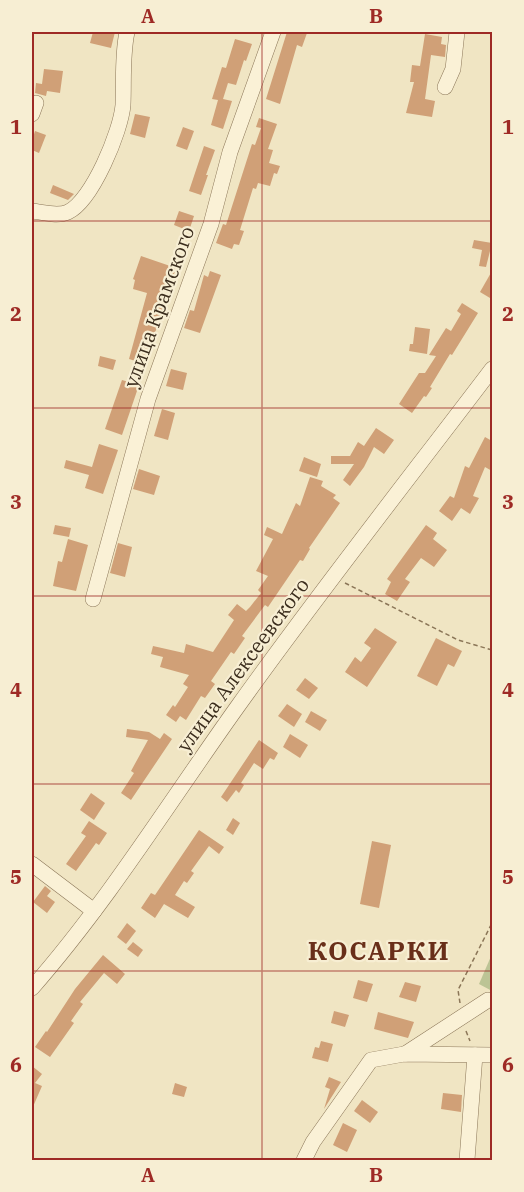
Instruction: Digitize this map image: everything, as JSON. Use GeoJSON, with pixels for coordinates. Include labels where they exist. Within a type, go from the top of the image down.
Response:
{"type":"FeatureCollection","features":[{"type":"Feature","properties":{"kind":"street"},"geometry":{"type":"LineString","coordinates":[[32,211],[58,215],[72,209],[92,183],[112,148],[119,130],[123,105],[123,52],[127,32]]}},
{"type":"Feature","properties":{"kind":"street","name":"улица Крамского"},"geometry":{"type":"LineString","coordinates":[[93,599],[148,399],[211,224],[230,152],[273,32]]}},
{"type":"Feature","properties":{"kind":"street"},"geometry":{"type":"LineString","coordinates":[[445,87],[453,69],[457,32]]}},
{"type":"Feature","properties":{"kind":"street","name":"улица Алексеевского"},"geometry":{"type":"LineString","coordinates":[[32,988],[69,945],[238,706],[492,369]]}},
{"type":"Feature","properties":{"kind":"street"},"geometry":{"type":"LineString","coordinates":[[32,864],[94,910]]}},
{"type":"Feature","properties":{"kind":"street"},"geometry":{"type":"LineString","coordinates":[[405,1054],[488,1000]]}},
{"type":"Feature","properties":{"kind":"street"},"geometry":{"type":"LineString","coordinates":[[304,1161],[313,1142],[371,1060],[405,1054],[492,1055]]}},
{"type":"Feature","properties":{"kind":"street"},"geometry":{"type":"LineString","coordinates":[[467,1161],[475,1055]]}},
{"type":"Feature","properties":{"kind":"path"},"geometry":{"type":"LineString","coordinates":[[334,576],[458,640],[492,650]]}},
{"type":"Feature","properties":{"kind":"path"},"geometry":{"type":"LineString","coordinates":[[475,1055],[461,1018],[458,990],[492,923]]}},
{"type":"Feature","properties":{"kind":"green space"},"geometry":{"type":"Polygon","coordinates":[[[492,954],[492,991],[479,984],[492,954]]]}},
{"type":"Feature","properties":{"kind":"building"},"geometry":{"type":"Polygon","coordinates":[[[93,32],[115,32],[111,48],[90,43],[93,32]]]}},
{"type":"Feature","properties":{"kind":"building"},"geometry":{"type":"Polygon","coordinates":[[[287,32],[307,33],[302,47],[297,45],[280,104],[266,99],[287,32]]]}},
{"type":"Feature","properties":{"kind":"building"},"geometry":{"type":"Polygon","coordinates":[[[425,34],[442,37],[441,44],[446,45],[445,57],[431,55],[425,99],[435,101],[432,117],[406,113],[414,82],[410,82],[412,65],[420,66],[425,34]]]}},
{"type":"Feature","properties":{"kind":"building"},"geometry":{"type":"Polygon","coordinates":[[[235,39],[252,44],[236,85],[228,83],[223,99],[232,101],[223,129],[211,125],[218,100],[212,99],[222,67],[226,68],[235,39]]]}},
{"type":"Feature","properties":{"kind":"building"},"geometry":{"type":"Polygon","coordinates":[[[44,69],[63,71],[60,93],[47,91],[46,96],[35,93],[36,83],[42,84],[44,69]]]}},
{"type":"Feature","properties":{"kind":"building"},"geometry":{"type":"Polygon","coordinates":[[[135,114],[150,117],[145,138],[130,134],[135,114]]]}},
{"type":"Feature","properties":{"kind":"building"},"geometry":{"type":"Polygon","coordinates":[[[259,118],[277,124],[268,149],[273,150],[269,163],[280,166],[277,174],[274,173],[270,186],[258,183],[256,189],[253,188],[240,230],[244,231],[239,245],[234,244],[232,249],[216,243],[223,224],[226,225],[252,144],[255,145],[261,128],[256,127],[259,118]]]}},
{"type":"Feature","properties":{"kind":"building"},"geometry":{"type":"Polygon","coordinates":[[[183,127],[194,131],[187,150],[176,146],[183,127]]]}},
{"type":"Feature","properties":{"kind":"building"},"geometry":{"type":"Polygon","coordinates":[[[35,131],[46,135],[39,153],[32,150],[35,131]]]}},
{"type":"Feature","properties":{"kind":"building"},"geometry":{"type":"Polygon","coordinates":[[[204,146],[215,150],[201,195],[189,191],[204,146]]]}},
{"type":"Feature","properties":{"kind":"building"},"geometry":{"type":"Polygon","coordinates":[[[53,185],[74,194],[68,200],[50,193],[53,185]]]}},
{"type":"Feature","properties":{"kind":"building"},"geometry":{"type":"Polygon","coordinates":[[[179,211],[194,216],[189,231],[174,225],[179,211]]]}},
{"type":"Feature","properties":{"kind":"building"},"geometry":{"type":"Polygon","coordinates":[[[474,240],[492,243],[486,267],[479,266],[482,250],[472,248],[474,240]]]}},
{"type":"Feature","properties":{"kind":"building"},"geometry":{"type":"Polygon","coordinates":[[[141,256],[176,268],[160,303],[164,305],[145,364],[129,359],[147,293],[133,289],[135,280],[133,279],[141,256]]]}},
{"type":"Feature","properties":{"kind":"building"},"geometry":{"type":"Polygon","coordinates":[[[210,271],[221,275],[200,333],[184,328],[190,310],[194,311],[204,275],[208,277],[210,271]]]}},
{"type":"Feature","properties":{"kind":"building"},"geometry":{"type":"Polygon","coordinates":[[[492,271],[492,293],[490,298],[480,292],[492,271]]]}},
{"type":"Feature","properties":{"kind":"building"},"geometry":{"type":"Polygon","coordinates":[[[462,303],[478,313],[452,355],[450,354],[430,387],[432,388],[412,413],[399,404],[419,373],[425,373],[436,356],[429,355],[446,328],[451,331],[461,314],[457,311],[462,303]]]}},
{"type":"Feature","properties":{"kind":"building"},"geometry":{"type":"Polygon","coordinates":[[[415,327],[430,329],[427,354],[409,351],[410,344],[413,344],[415,327]]]}},
{"type":"Feature","properties":{"kind":"building"},"geometry":{"type":"Polygon","coordinates":[[[100,356],[116,360],[113,370],[98,366],[100,356]]]}},
{"type":"Feature","properties":{"kind":"building"},"geometry":{"type":"Polygon","coordinates":[[[171,369],[187,373],[183,390],[166,386],[171,369]]]}},
{"type":"Feature","properties":{"kind":"building"},"geometry":{"type":"Polygon","coordinates":[[[122,380],[139,385],[122,435],[105,429],[122,380]]]}},
{"type":"Feature","properties":{"kind":"building"},"geometry":{"type":"Polygon","coordinates":[[[162,409],[175,413],[168,440],[154,436],[162,409]]]}},
{"type":"Feature","properties":{"kind":"building"},"geometry":{"type":"Polygon","coordinates":[[[376,428],[394,440],[384,454],[374,447],[364,467],[350,486],[343,480],[354,464],[331,464],[331,456],[350,456],[358,442],[364,446],[376,428]]]}},
{"type":"Feature","properties":{"kind":"building"},"geometry":{"type":"Polygon","coordinates":[[[485,437],[492,441],[492,471],[485,467],[473,496],[479,498],[470,514],[461,508],[452,521],[439,511],[450,496],[454,498],[465,466],[469,468],[485,437]]]}},
{"type":"Feature","properties":{"kind":"building"},"geometry":{"type":"Polygon","coordinates":[[[99,444],[118,450],[103,494],[85,488],[89,475],[64,468],[66,460],[92,467],[99,444]]]}},
{"type":"Feature","properties":{"kind":"building"},"geometry":{"type":"Polygon","coordinates":[[[304,457],[321,464],[317,477],[299,471],[304,457]]]}},
{"type":"Feature","properties":{"kind":"building"},"geometry":{"type":"Polygon","coordinates":[[[139,469],[160,476],[154,495],[133,489],[139,469]]]}},
{"type":"Feature","properties":{"kind":"building"},"geometry":{"type":"Polygon","coordinates":[[[310,477],[323,481],[321,486],[336,495],[333,498],[340,503],[309,548],[303,561],[300,560],[268,607],[265,605],[242,636],[245,638],[234,654],[231,652],[211,681],[215,684],[205,698],[201,696],[186,720],[180,716],[176,722],[166,715],[173,705],[175,707],[188,687],[183,684],[189,675],[160,667],[163,657],[151,654],[153,646],[184,653],[186,644],[213,652],[234,620],[228,615],[237,604],[246,611],[261,593],[258,590],[268,576],[256,571],[273,539],[264,535],[267,527],[282,534],[296,503],[300,506],[310,477]]]}},
{"type":"Feature","properties":{"kind":"building"},"geometry":{"type":"Polygon","coordinates":[[[55,525],[71,528],[69,537],[53,534],[55,525]]]}},
{"type":"Feature","properties":{"kind":"building"},"geometry":{"type":"Polygon","coordinates":[[[426,525],[437,533],[433,539],[447,550],[434,567],[421,558],[405,579],[410,582],[397,601],[385,594],[391,582],[387,579],[426,525]]]}},
{"type":"Feature","properties":{"kind":"building"},"geometry":{"type":"Polygon","coordinates":[[[68,539],[88,545],[76,591],[53,586],[58,561],[62,562],[68,539]]]}},
{"type":"Feature","properties":{"kind":"building"},"geometry":{"type":"Polygon","coordinates":[[[118,543],[132,547],[125,577],[110,573],[118,543]]]}},
{"type":"Feature","properties":{"kind":"building"},"geometry":{"type":"Polygon","coordinates":[[[375,628],[397,642],[367,687],[345,672],[355,657],[361,662],[371,648],[364,643],[375,628]]]}},
{"type":"Feature","properties":{"kind":"building"},"geometry":{"type":"Polygon","coordinates":[[[436,638],[462,651],[454,667],[448,664],[437,686],[417,676],[436,638]]]}},
{"type":"Feature","properties":{"kind":"building"},"geometry":{"type":"Polygon","coordinates":[[[305,678],[318,688],[309,699],[296,690],[305,678]]]}},
{"type":"Feature","properties":{"kind":"building"},"geometry":{"type":"Polygon","coordinates":[[[287,704],[302,714],[294,727],[278,716],[287,704]]]}},
{"type":"Feature","properties":{"kind":"building"},"geometry":{"type":"Polygon","coordinates":[[[311,711],[327,720],[320,731],[305,722],[311,711]]]}},
{"type":"Feature","properties":{"kind":"building"},"geometry":{"type":"Polygon","coordinates":[[[127,729],[149,732],[160,739],[164,733],[172,739],[131,800],[121,793],[134,773],[131,771],[148,740],[126,737],[127,729]]]}},
{"type":"Feature","properties":{"kind":"building"},"geometry":{"type":"Polygon","coordinates":[[[290,734],[308,745],[300,758],[283,747],[290,734]]]}},
{"type":"Feature","properties":{"kind":"building"},"geometry":{"type":"Polygon","coordinates":[[[259,740],[278,753],[274,760],[270,758],[263,769],[254,763],[241,783],[244,785],[239,793],[236,790],[227,802],[221,797],[259,740]]]}},
{"type":"Feature","properties":{"kind":"building"},"geometry":{"type":"Polygon","coordinates":[[[91,793],[105,803],[94,820],[80,810],[91,793]]]}},
{"type":"Feature","properties":{"kind":"building"},"geometry":{"type":"Polygon","coordinates":[[[233,818],[240,823],[233,835],[226,830],[233,818]]]}},
{"type":"Feature","properties":{"kind":"building"},"geometry":{"type":"Polygon","coordinates":[[[89,821],[107,833],[99,845],[96,843],[76,871],[66,864],[86,836],[81,833],[89,821]]]}},
{"type":"Feature","properties":{"kind":"building"},"geometry":{"type":"Polygon","coordinates":[[[199,830],[224,847],[219,854],[209,846],[191,871],[194,873],[187,883],[184,881],[175,895],[195,907],[188,918],[164,904],[155,918],[141,908],[151,893],[155,895],[199,830]]]}},
{"type":"Feature","properties":{"kind":"building"},"geometry":{"type":"Polygon","coordinates":[[[372,841],[391,845],[379,908],[360,904],[372,841]]]}},
{"type":"Feature","properties":{"kind":"building"},"geometry":{"type":"Polygon","coordinates":[[[45,886],[51,891],[47,896],[55,902],[47,913],[33,902],[45,886]]]}},
{"type":"Feature","properties":{"kind":"building"},"geometry":{"type":"Polygon","coordinates":[[[127,923],[136,931],[126,944],[117,937],[127,923]]]}},
{"type":"Feature","properties":{"kind":"building"},"geometry":{"type":"Polygon","coordinates":[[[133,942],[143,950],[138,957],[127,949],[133,942]]]}},
{"type":"Feature","properties":{"kind":"building"},"geometry":{"type":"Polygon","coordinates":[[[103,955],[125,974],[117,984],[104,973],[80,1002],[83,1004],[71,1021],[74,1023],[50,1057],[35,1047],[75,989],[103,955]]]}},
{"type":"Feature","properties":{"kind":"building"},"geometry":{"type":"Polygon","coordinates":[[[358,980],[373,984],[367,1002],[353,998],[358,980]]]}},
{"type":"Feature","properties":{"kind":"building"},"geometry":{"type":"Polygon","coordinates":[[[405,982],[421,986],[416,1002],[399,997],[405,982]]]}},
{"type":"Feature","properties":{"kind":"building"},"geometry":{"type":"Polygon","coordinates":[[[334,1011],[349,1015],[345,1027],[331,1023],[334,1011]]]}},
{"type":"Feature","properties":{"kind":"building"},"geometry":{"type":"Polygon","coordinates":[[[378,1012],[414,1022],[408,1038],[374,1029],[378,1012]]]}},
{"type":"Feature","properties":{"kind":"building"},"geometry":{"type":"Polygon","coordinates":[[[321,1041],[333,1044],[328,1062],[312,1058],[315,1047],[319,1048],[321,1041]]]}},
{"type":"Feature","properties":{"kind":"building"},"geometry":{"type":"Polygon","coordinates":[[[32,1066],[42,1074],[35,1083],[42,1086],[32,1109],[32,1066]]]}},
{"type":"Feature","properties":{"kind":"building"},"geometry":{"type":"Polygon","coordinates":[[[329,1077],[341,1082],[324,1109],[330,1089],[325,1087],[329,1077]]]}},
{"type":"Feature","properties":{"kind":"building"},"geometry":{"type":"Polygon","coordinates":[[[175,1083],[187,1087],[184,1097],[172,1094],[175,1083]]]}},
{"type":"Feature","properties":{"kind":"building"},"geometry":{"type":"Polygon","coordinates":[[[443,1093],[462,1095],[461,1112],[441,1109],[443,1093]]]}},
{"type":"Feature","properties":{"kind":"building"},"geometry":{"type":"Polygon","coordinates":[[[362,1100],[378,1112],[370,1123],[354,1111],[362,1100]]]}},
{"type":"Feature","properties":{"kind":"building"},"geometry":{"type":"Polygon","coordinates":[[[343,1123],[357,1130],[347,1152],[333,1145],[343,1123]]]}},
{"type":"Feature","properties":{"kind":"district","name":"КОСАРКИ"},"geometry":{"type":"Point","coordinates":[379,951]}}]}
